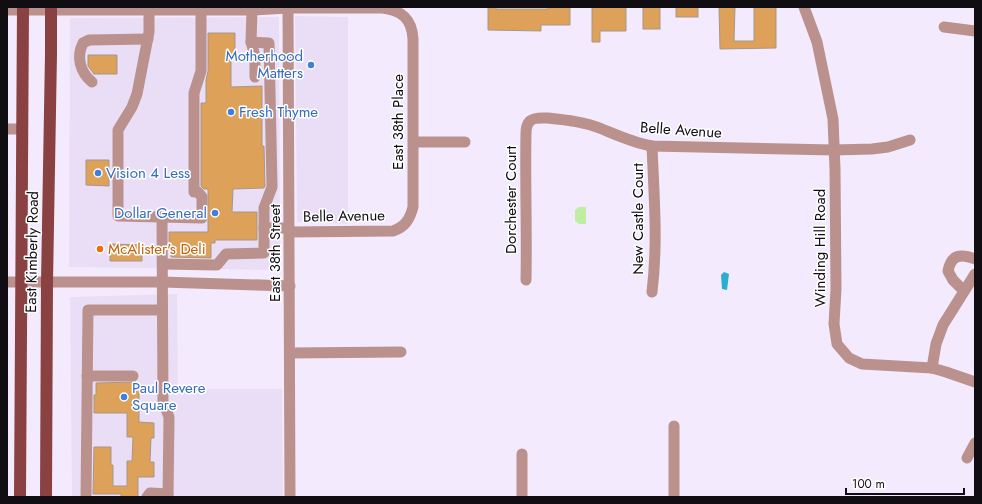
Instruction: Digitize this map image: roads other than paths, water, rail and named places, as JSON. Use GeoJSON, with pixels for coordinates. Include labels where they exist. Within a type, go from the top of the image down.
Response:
{"type":"FeatureCollection","features":[{"type":"Feature","properties":{"kind":"main road","name":"East Kimberly Road"},"geometry":{"type":"LineString","coordinates":[[46,497],[51,8]]}},
{"type":"Feature","properties":{"kind":"main road","name":"East Kimberly Road"},"geometry":{"type":"LineString","coordinates":[[20,497],[20,282],[23,9]]}},
{"type":"Feature","properties":{"kind":"street"},"geometry":{"type":"LineString","coordinates":[[7,10],[51,8],[226,8],[252,10],[288,7]]}},
{"type":"Feature","properties":{"kind":"street","name":"East 38th Place"},"geometry":{"type":"LineString","coordinates":[[288,7],[382,8],[390,9],[402,14],[407,19],[413,32],[413,207],[408,221],[399,229]]}},
{"type":"Feature","properties":{"kind":"street","name":"East 38th Street"},"geometry":{"type":"LineString","coordinates":[[288,7],[290,497]]}},
{"type":"Feature","properties":{"kind":"street","name":"Winding Hill Road"},"geometry":{"type":"LineString","coordinates":[[804,7],[817,42],[833,119],[836,273],[834,324],[837,344],[849,358],[862,364],[932,368],[975,382]]}},
{"type":"Feature","properties":{"kind":"street"},"geometry":{"type":"LineString","coordinates":[[149,8],[149,32],[137,94],[132,107],[118,130],[118,216],[202,218],[202,197],[198,192],[194,192],[194,93],[201,71],[200,9]]}},
{"type":"Feature","properties":{"kind":"street"},"geometry":{"type":"LineString","coordinates":[[252,10],[251,42],[255,56],[255,77]]}},
{"type":"Feature","properties":{"kind":"street"},"geometry":{"type":"LineString","coordinates":[[944,27],[975,32]]}},
{"type":"Feature","properties":{"kind":"street"},"geometry":{"type":"LineString","coordinates":[[92,82],[86,76],[80,63],[79,56],[83,43],[89,40],[148,39]]}},
{"type":"Feature","properties":{"kind":"street"},"geometry":{"type":"LineString","coordinates":[[162,264],[217,265],[226,254],[264,253],[264,208],[272,187],[269,43],[251,42]]}},
{"type":"Feature","properties":{"kind":"street","name":"Belle Avenue"},"geometry":{"type":"LineString","coordinates":[[530,121],[539,118],[573,121],[602,129],[633,142],[652,146],[834,150],[888,147],[910,140]]}},
{"type":"Feature","properties":{"kind":"street","name":"Dorchester Court"},"geometry":{"type":"LineString","coordinates":[[526,280],[526,132],[530,121]]}},
{"type":"Feature","properties":{"kind":"street"},"geometry":{"type":"LineString","coordinates":[[7,130],[21,129]]}},
{"type":"Feature","properties":{"kind":"street"},"geometry":{"type":"LineString","coordinates":[[414,142],[465,142]]}},
{"type":"Feature","properties":{"kind":"street","name":"New Castle Court"},"geometry":{"type":"LineString","coordinates":[[652,146],[656,241],[656,263],[652,292]]}},
{"type":"Feature","properties":{"kind":"street"},"geometry":{"type":"LineString","coordinates":[[147,497],[150,493],[168,495],[169,417],[163,402],[162,218]]}},
{"type":"Feature","properties":{"kind":"street","name":"Belle Avenue"},"geometry":{"type":"LineString","coordinates":[[264,228],[386,232],[399,229]]}},
{"type":"Feature","properties":{"kind":"street"},"geometry":{"type":"LineString","coordinates":[[964,291],[953,280],[948,271],[950,263],[956,257],[960,256],[967,256],[975,259]]}},
{"type":"Feature","properties":{"kind":"street"},"geometry":{"type":"LineString","coordinates":[[932,368],[936,344],[943,325],[975,274]]}},
{"type":"Feature","properties":{"kind":"street"},"geometry":{"type":"LineString","coordinates":[[7,282],[162,282],[290,286]]}},
{"type":"Feature","properties":{"kind":"street"},"geometry":{"type":"LineString","coordinates":[[86,497],[88,310],[162,310]]}},
{"type":"Feature","properties":{"kind":"street"},"geometry":{"type":"LineString","coordinates":[[290,353],[401,352]]}},
{"type":"Feature","properties":{"kind":"street"},"geometry":{"type":"LineString","coordinates":[[87,376],[133,376]]}},
{"type":"Feature","properties":{"kind":"street"},"geometry":{"type":"LineString","coordinates":[[674,426],[674,497]]}},
{"type":"Feature","properties":{"kind":"street"},"geometry":{"type":"LineString","coordinates":[[966,458],[975,443]]}},
{"type":"Feature","properties":{"kind":"street"},"geometry":{"type":"LineString","coordinates":[[522,454],[522,497]]}},
{"type":"Feature","properties":{"kind":"water"},"geometry":{"type":"Polygon","coordinates":[[[724,272],[729,274],[727,290],[722,289],[721,275],[724,272]]]}},
{"type":"Feature","properties":{"kind":"place","name":"Motherhood Matters"},"geometry":{"type":"Point","coordinates":[311,65]}},
{"type":"Feature","properties":{"kind":"place","name":"Fresh Thyme"},"geometry":{"type":"Point","coordinates":[231,112]}},
{"type":"Feature","properties":{"kind":"place","name":"Vision 4 Less"},"geometry":{"type":"Point","coordinates":[98,173]}},
{"type":"Feature","properties":{"kind":"place","name":"Dollar General"},"geometry":{"type":"Point","coordinates":[215,213]}},
{"type":"Feature","properties":{"kind":"place","name":"McAlister's Deli"},"geometry":{"type":"Point","coordinates":[100,249]}},
{"type":"Feature","properties":{"kind":"place","name":"Paul Revere Square"},"geometry":{"type":"Point","coordinates":[124,397]}}]}
